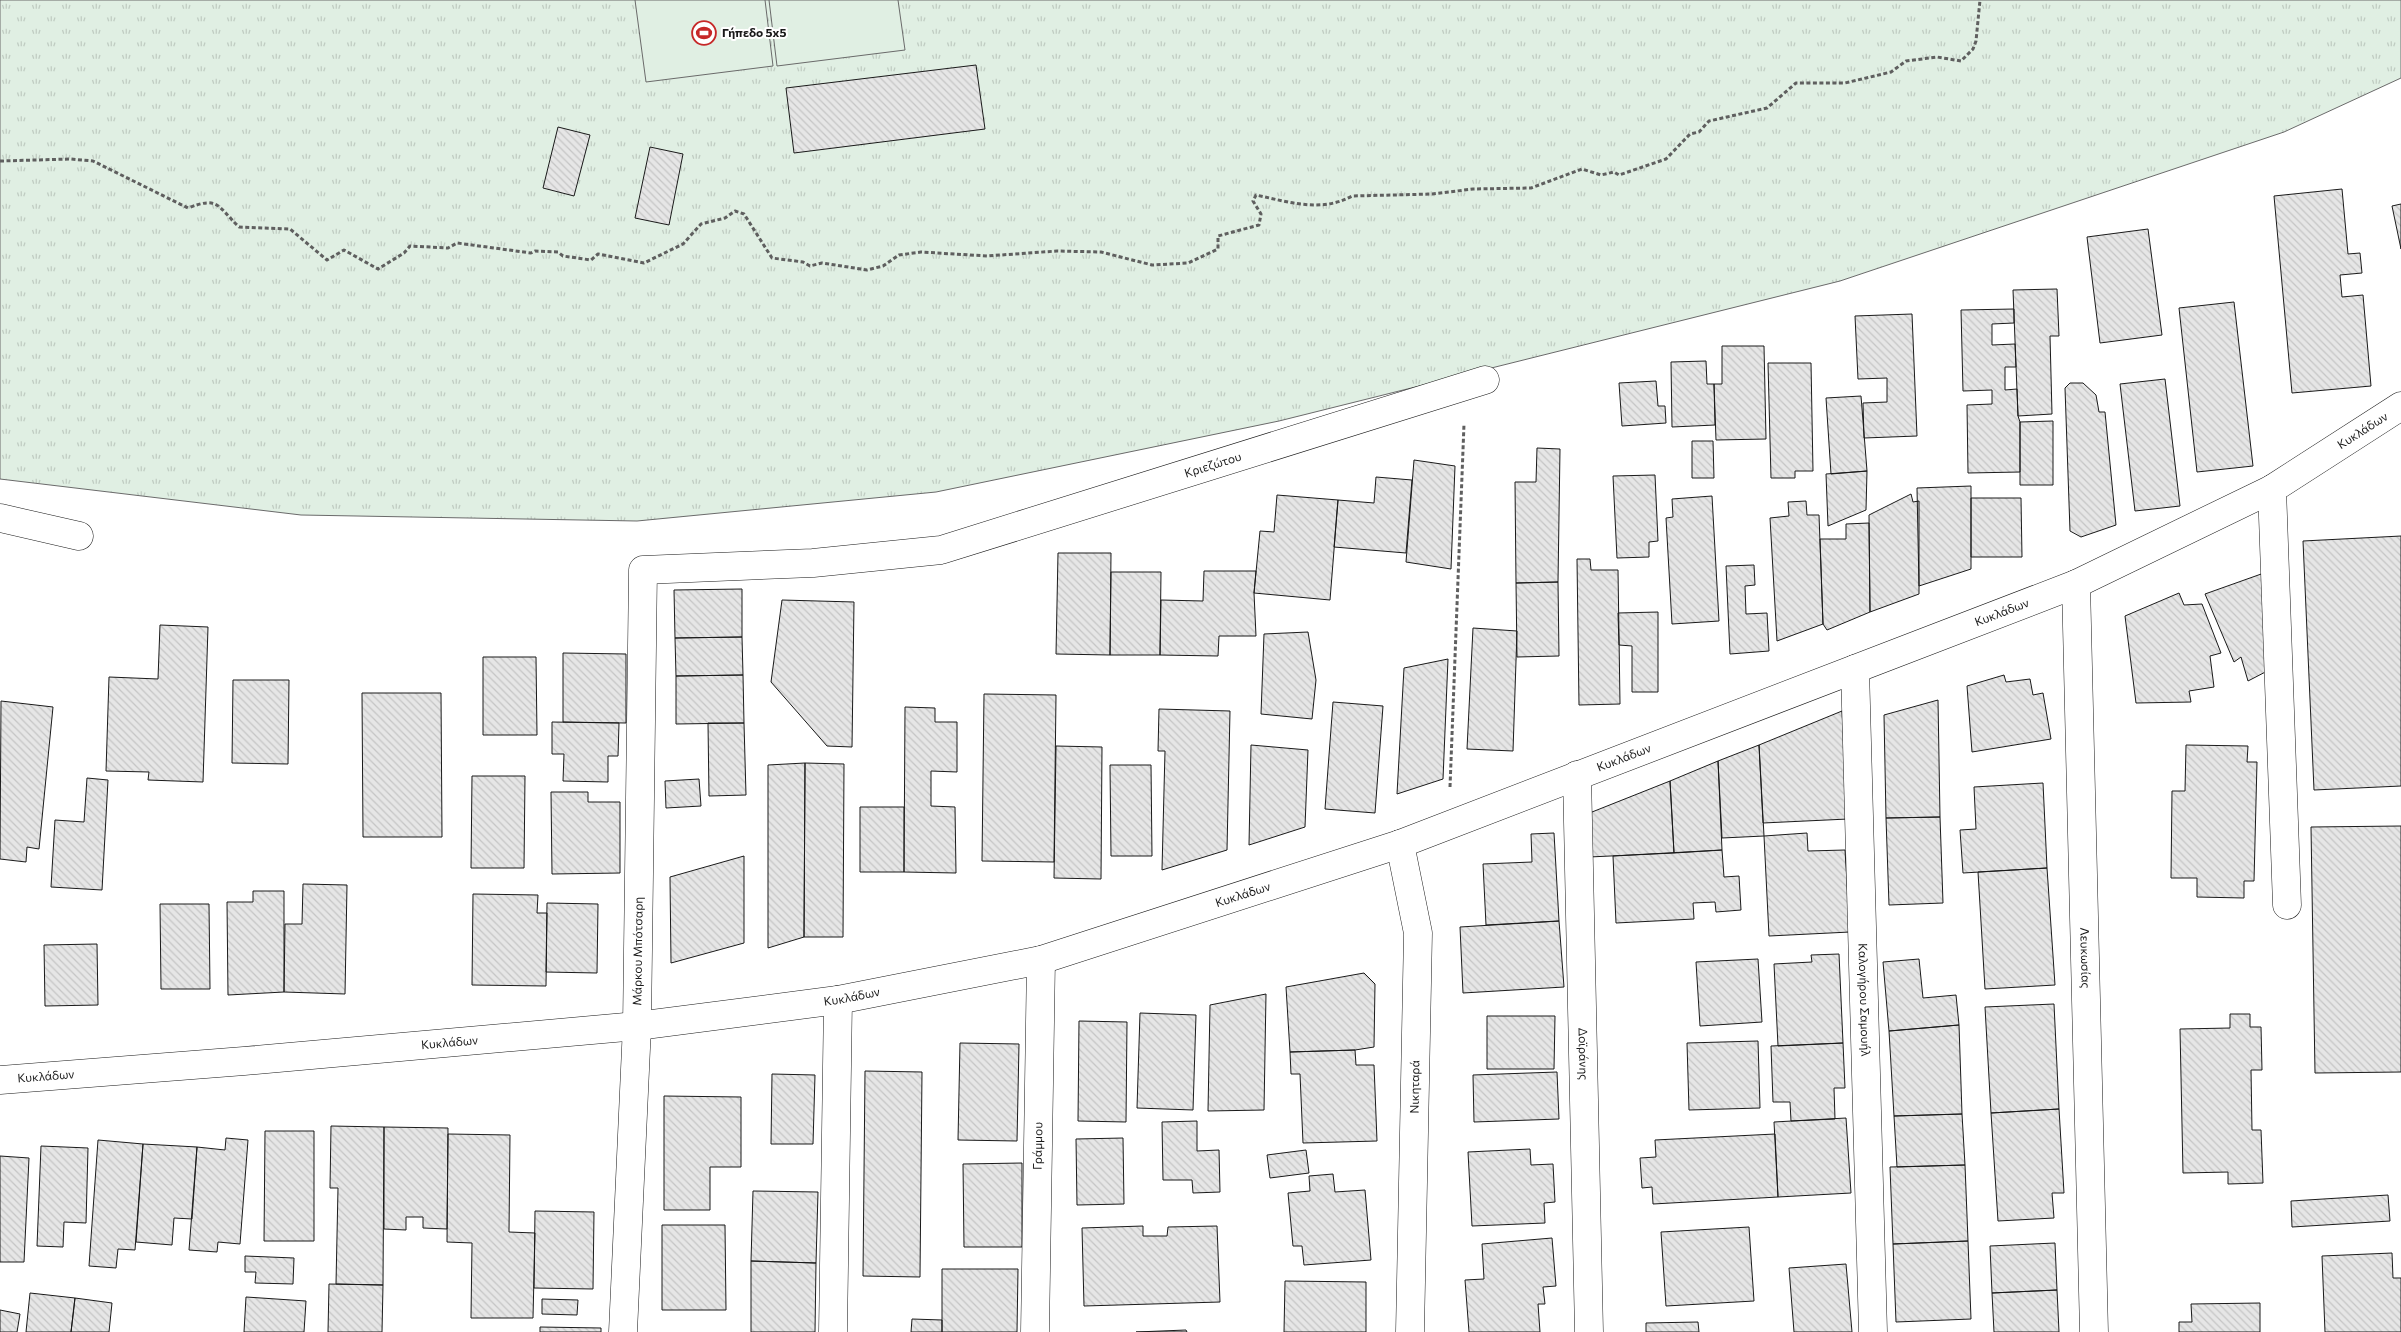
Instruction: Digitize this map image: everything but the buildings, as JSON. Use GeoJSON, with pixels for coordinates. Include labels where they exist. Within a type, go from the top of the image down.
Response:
{"type":"FeatureCollection","features":[{"type":"Feature","properties":{"kind":"street","name":"Κριεζώτου"},"geometry":{"type":"LineString","coordinates":[[643,570],[813,563],[941,550],[1485,380]]}},
{"type":"Feature","properties":{"kind":"street","name":"Κυκλάδων"},"geometry":{"type":"LineString","coordinates":[[0,1080],[244,1061],[637,1026],[838,1000],[1041,960],[1400,844],[2076,584],[2272,489],[2401,406]]}},
{"type":"Feature","properties":{"kind":"street"},"geometry":{"type":"LineString","coordinates":[[2272,489],[2287,905]]}},
{"type":"Feature","properties":{"kind":"street"},"geometry":{"type":"LineString","coordinates":[[0,518],[79,536]]}},
{"type":"Feature","properties":{"kind":"street","name":"Μάρκου Μπότσαρη"},"geometry":{"type":"LineString","coordinates":[[623,1332],[637,1026],[643,570]]}},
{"type":"Feature","properties":{"kind":"street","name":"Λευκωσίας"},"geometry":{"type":"LineString","coordinates":[[2076,584],[2094,1332]]}},
{"type":"Feature","properties":{"kind":"street","name":"Καλογήρου Σαμουήλ"},"geometry":{"type":"LineString","coordinates":[[1855,669],[1873,1332]]}},
{"type":"Feature","properties":{"kind":"street","name":"Δοϊράνης"},"geometry":{"type":"LineString","coordinates":[[1576,775],[1589,1332]]}},
{"type":"Feature","properties":{"kind":"street","name":"Νικηταρά"},"geometry":{"type":"LineString","coordinates":[[1400,844],[1418,933],[1410,1332]]}},
{"type":"Feature","properties":{"kind":"street","name":"Γράμμου"},"geometry":{"type":"LineString","coordinates":[[1035,1332],[1041,960]]}},
{"type":"Feature","properties":{"kind":"street"},"geometry":{"type":"LineString","coordinates":[[833,1332],[838,1000]]}},
{"type":"Feature","properties":{"kind":"path"},"geometry":{"type":"LineString","coordinates":[[0,161],[71,159],[93,161],[188,208],[206,201],[214,202],[240,227],[290,228],[327,260],[344,250],[378,269],[404,253],[410,246],[448,248],[456,243],[531,253],[535,251],[558,252],[563,256],[590,260],[598,254],[644,263],[683,244],[701,224],[725,218],[735,211],[744,214],[772,258],[803,262],[810,266],[822,263],[867,270],[883,266],[899,254],[920,252],[986,256],[1057,252],[1101,252],[1152,265],[1188,263],[1218,249],[1218,236],[1259,225],[1260,214],[1253,201],[1256,195],[1313,207],[1342,202],[1352,196],[1432,194],[1473,189],[1531,188],[1582,169],[1600,175],[1614,172],[1619,175],[1666,158],[1690,134],[1699,132],[1709,121],[1767,108],[1796,83],[1845,83],[1891,72],[1906,61],[1937,57],[1961,61],[1973,49],[1976,41],[1980,0]]}},
{"type":"Feature","properties":{"kind":"path"},"geometry":{"type":"LineString","coordinates":[[1450,796],[1464,440]]}},
{"type":"Feature","properties":{"kind":"green space"},"geometry":{"type":"Polygon","coordinates":[[[0,0],[2401,0],[2401,78],[2284,132],[1840,281],[1279,421],[936,492],[637,521],[301,515],[0,479],[0,0]]]}},
{"type":"Feature","properties":{"kind":"green space","name":"Γήπεδο 5x5"},"geometry":{"type":"Polygon","coordinates":[[[635,0],[765,0],[773,66],[646,82],[635,0]]]}},
{"type":"Feature","properties":{"kind":"green space","name":"Γήπεδο 5x5"},"geometry":{"type":"Polygon","coordinates":[[[769,0],[898,0],[905,50],[777,66],[769,0]]]}},
{"type":"Feature","properties":{"kind":"place","name":"Γήπεδο 5x5"},"geometry":{"type":"Point","coordinates":[704,33]}}]}
